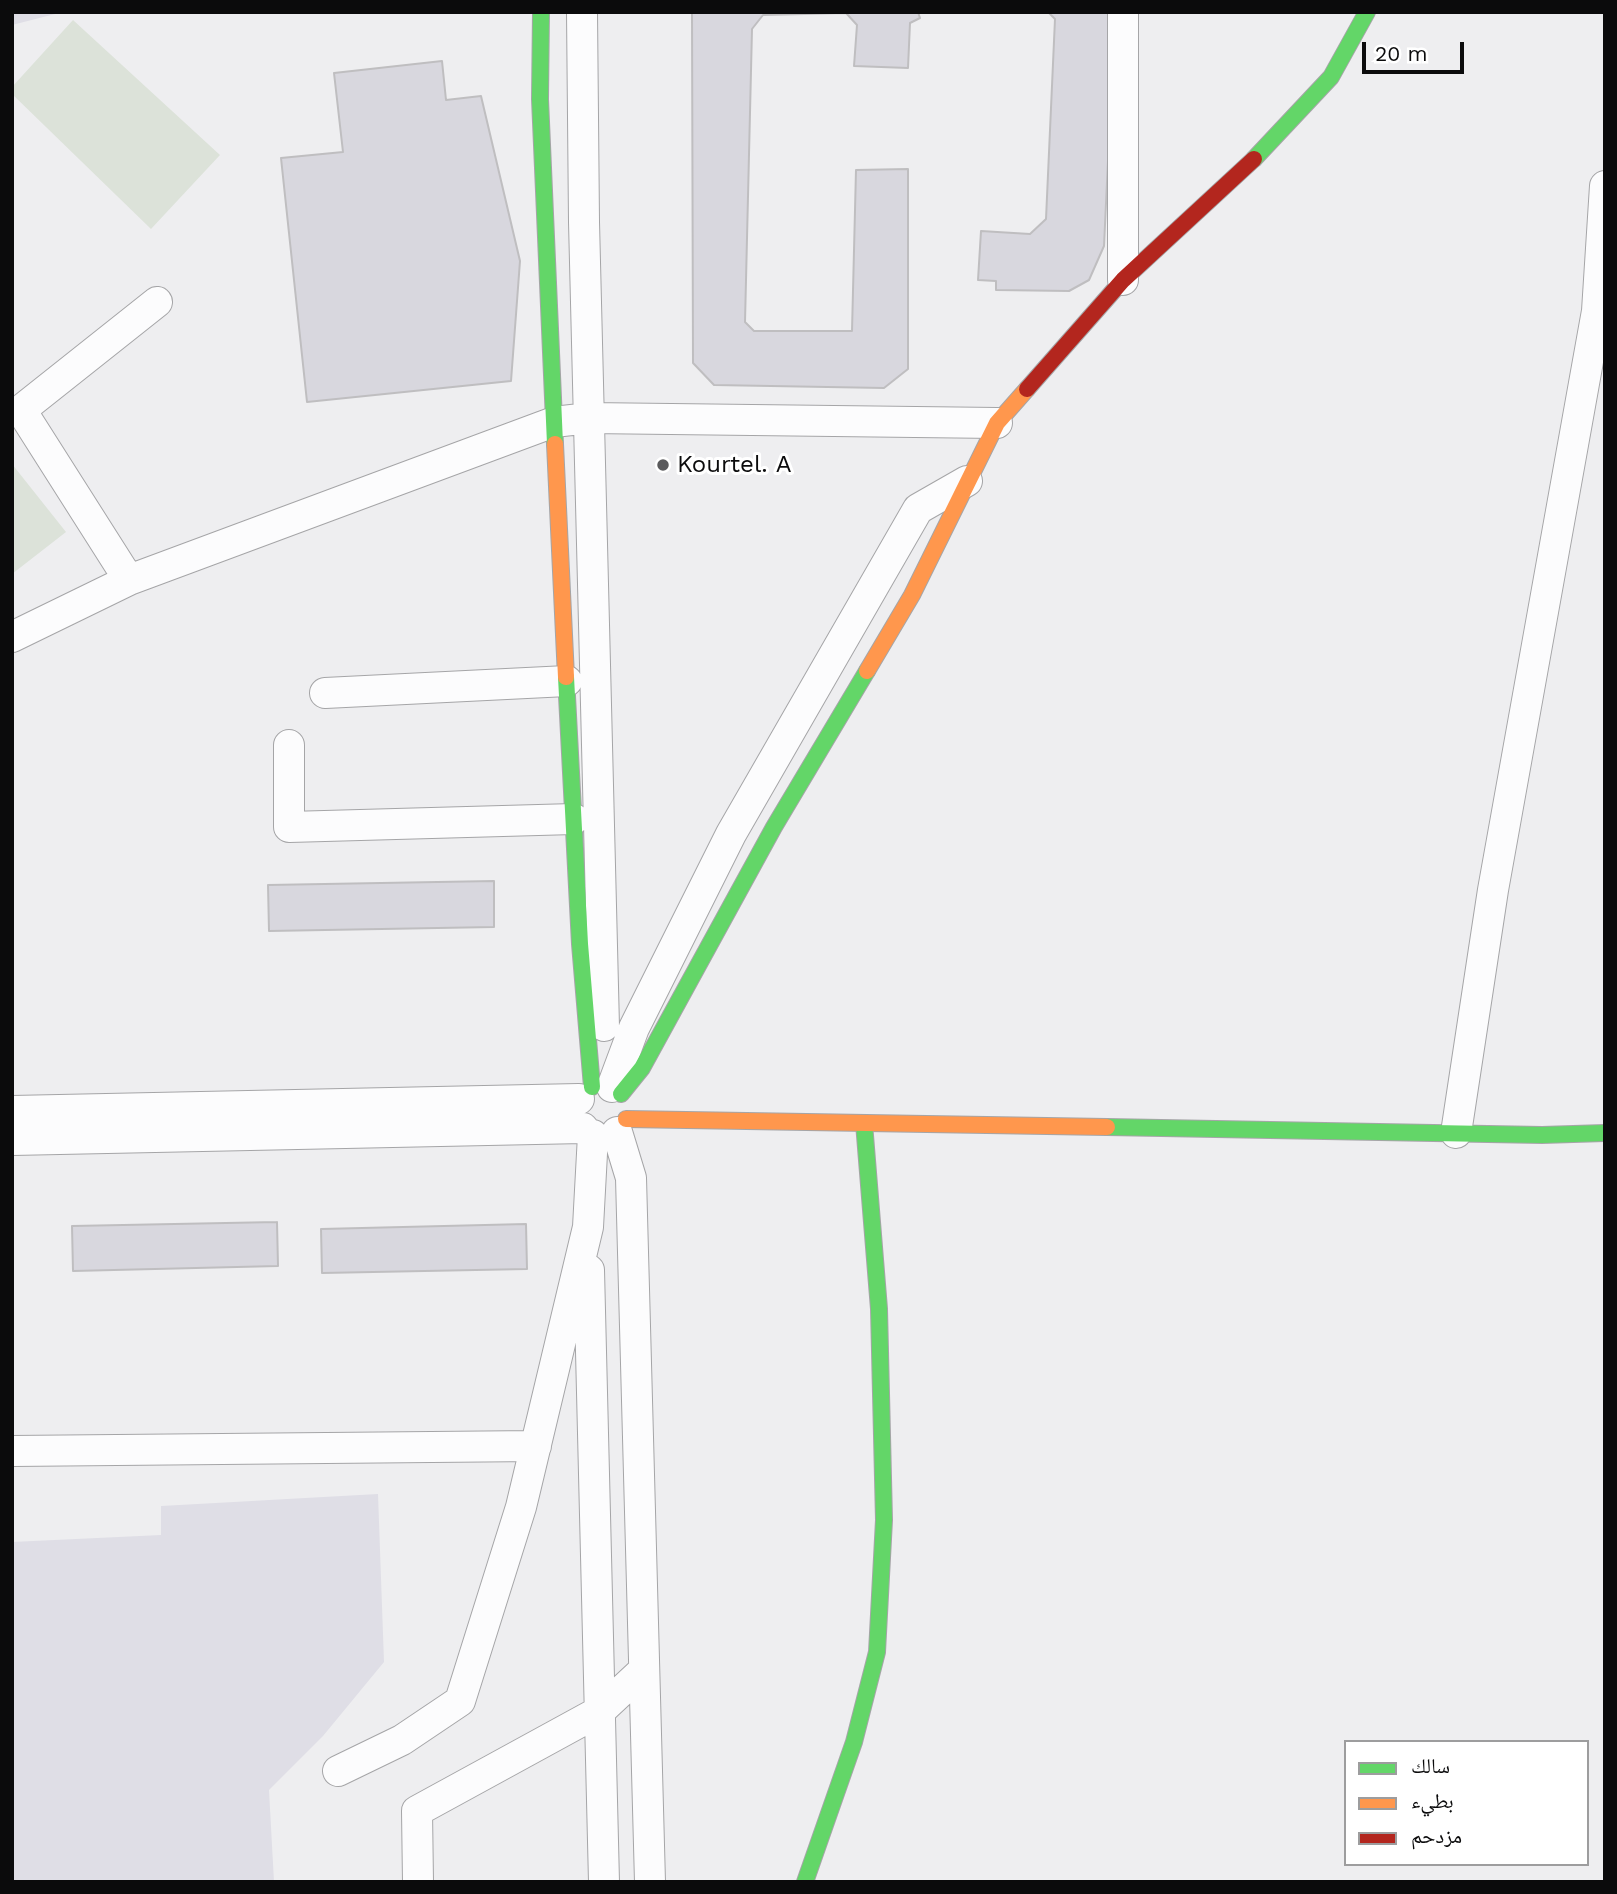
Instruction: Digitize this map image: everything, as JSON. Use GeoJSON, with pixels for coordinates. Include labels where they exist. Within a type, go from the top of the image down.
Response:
{"type":"FeatureCollection","features":[{"type":"Feature","properties":{"kind":"street"},"geometry":{"type":"LineString","coordinates":[[541,12],[540,99],[574,819],[603,1107],[631,1178],[650,1882]]}},
{"type":"Feature","properties":{"kind":"street"},"geometry":{"type":"LineString","coordinates":[[338,1771],[402,1740],[460,1701],[521,1507],[588,1227],[603,1107],[582,12]]}},
{"type":"Feature","properties":{"kind":"street"},"geometry":{"type":"LineString","coordinates":[[1123,12],[1123,280]]}},
{"type":"Feature","properties":{"kind":"street"},"geometry":{"type":"LineString","coordinates":[[603,1107],[634,1028],[731,834],[918,509],[967,481],[997,423],[1123,280],[1267,146],[1331,77],[1367,12]]}},
{"type":"Feature","properties":{"kind":"street"},"geometry":{"type":"LineString","coordinates":[[1456,1133],[1493,890],[1597,311],[1604,204]]}},
{"type":"Feature","properties":{"kind":"street"},"geometry":{"type":"LineString","coordinates":[[129,580],[21,410],[157,302]]}},
{"type":"Feature","properties":{"kind":"street"},"geometry":{"type":"LineString","coordinates":[[12,637],[129,580],[554,422],[589,418],[997,423]]}},
{"type":"Feature","properties":{"kind":"street"},"geometry":{"type":"LineString","coordinates":[[325,693],[567,681]]}},
{"type":"Feature","properties":{"kind":"street"},"geometry":{"type":"LineString","coordinates":[[289,745],[289,827],[574,819]]}},
{"type":"Feature","properties":{"kind":"street"},"geometry":{"type":"LineString","coordinates":[[12,1140],[603,1107]]}},
{"type":"Feature","properties":{"kind":"street"},"geometry":{"type":"LineString","coordinates":[[12,1111],[603,1107],[864,1123],[1542,1135],[1605,1133]]}},
{"type":"Feature","properties":{"kind":"street"},"geometry":{"type":"LineString","coordinates":[[805,1882],[854,1742],[877,1652],[884,1520],[880,1322],[864,1123]]}},
{"type":"Feature","properties":{"kind":"street"},"geometry":{"type":"LineString","coordinates":[[588,1227],[604,1882]]}},
{"type":"Feature","properties":{"kind":"street"},"geometry":{"type":"LineString","coordinates":[[12,1451],[536,1446]]}},
{"type":"Feature","properties":{"kind":"street"},"geometry":{"type":"LineString","coordinates":[[418,1882],[416,1811],[600,1711],[644,1670]]}},
{"type":"Feature","properties":{"kind":"shaded area"},"geometry":{"type":"Polygon","coordinates":[[[12,12],[63,12],[12,25],[12,12]]]}},
{"type":"Feature","properties":{"kind":"shaded area"},"geometry":{"type":"Polygon","coordinates":[[[73,20],[220,155],[151,229],[12,94],[12,87],[73,20]]]}},
{"type":"Feature","properties":{"kind":"shaded area"},"geometry":{"type":"Polygon","coordinates":[[[12,464],[66,532],[12,574],[12,464]]]}},
{"type":"Feature","properties":{"kind":"shaded area"},"geometry":{"type":"Polygon","coordinates":[[[378,1494],[384,1662],[323,1736],[269,1790],[274,1882],[12,1882],[12,1542],[161,1535],[161,1506],[378,1494]]]}},
{"type":"Feature","properties":{"kind":"building"},"geometry":{"type":"Polygon","coordinates":[[[692,12],[918,12],[920,18],[910,23],[908,68],[854,66],[857,25],[846,13],[763,15],[752,29],[745,322],[754,331],[852,331],[856,170],[908,169],[908,369],[884,388],[714,385],[693,363],[692,12]]]}},
{"type":"Feature","properties":{"kind":"building"},"geometry":{"type":"Polygon","coordinates":[[[1048,12],[1115,12],[1104,246],[1089,280],[1069,291],[996,290],[996,281],[978,280],[981,231],[1030,234],[1046,219],[1055,19],[1048,12]]]}},
{"type":"Feature","properties":{"kind":"building"},"geometry":{"type":"Polygon","coordinates":[[[442,61],[446,100],[481,96],[520,261],[511,381],[307,402],[281,158],[343,152],[334,73],[442,61]]]}},
{"type":"Feature","properties":{"kind":"building"},"geometry":{"type":"Polygon","coordinates":[[[494,881],[494,927],[269,931],[268,885],[494,881]]]}},
{"type":"Feature","properties":{"kind":"building"},"geometry":{"type":"Polygon","coordinates":[[[277,1222],[278,1266],[73,1271],[72,1226],[277,1222]]]}},
{"type":"Feature","properties":{"kind":"building"},"geometry":{"type":"Polygon","coordinates":[[[526,1224],[527,1269],[322,1273],[321,1229],[526,1224]]]}},
{"type":"Feature","properties":{"kind":"traffic: fast"},"geometry":{"type":"LineString","coordinates":[[541,12],[540,99],[555,444]]}},
{"type":"Feature","properties":{"kind":"traffic: fast"},"geometry":{"type":"LineString","coordinates":[[1254,159],[1331,77],[1367,12]]}},
{"type":"Feature","properties":{"kind":"traffic: fast"},"geometry":{"type":"LineString","coordinates":[[621,1094],[642,1068],[774,827],[867,671]]}},
{"type":"Feature","properties":{"kind":"traffic: fast"},"geometry":{"type":"LineString","coordinates":[[566,677],[580,944],[592,1087]]}},
{"type":"Feature","properties":{"kind":"traffic: fast"},"geometry":{"type":"LineString","coordinates":[[805,1882],[854,1742],[877,1652],[884,1520],[879,1309],[864,1123]]}},
{"type":"Feature","properties":{"kind":"traffic: fast"},"geometry":{"type":"LineString","coordinates":[[1107,1127],[1542,1135],[1605,1133]]}},
{"type":"Feature","properties":{"kind":"traffic: slow"},"geometry":{"type":"LineString","coordinates":[[867,671],[912,595],[997,423],[1027,389]]}},
{"type":"Feature","properties":{"kind":"traffic: slow"},"geometry":{"type":"LineString","coordinates":[[555,444],[566,677]]}},
{"type":"Feature","properties":{"kind":"traffic: slow"},"geometry":{"type":"LineString","coordinates":[[626,1119],[1107,1127]]}},
{"type":"Feature","properties":{"kind":"traffic: jam"},"geometry":{"type":"LineString","coordinates":[[1027,389],[1123,280],[1254,159]]}},
{"type":"Feature","properties":{"kind":"place","name":"Kourtel. A"},"geometry":{"type":"Point","coordinates":[663,465]}}]}
